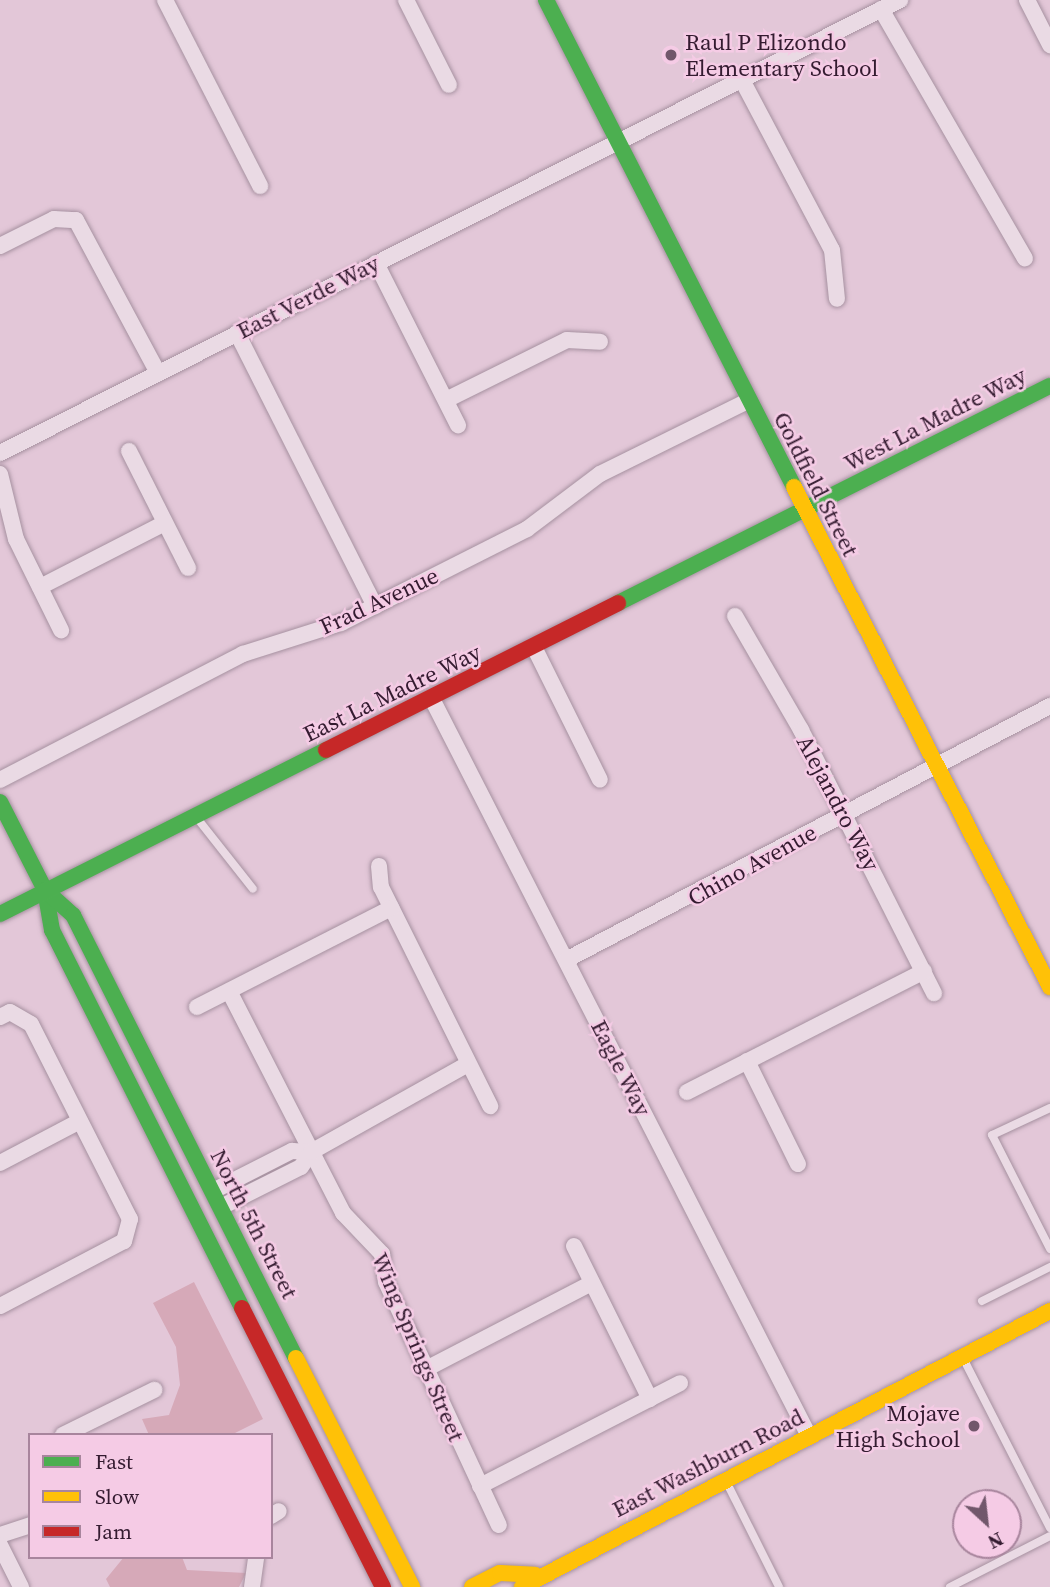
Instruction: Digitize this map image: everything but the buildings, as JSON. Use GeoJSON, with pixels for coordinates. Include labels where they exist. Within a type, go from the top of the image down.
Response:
{"type":"FeatureCollection","features":[{"type":"Feature","properties":{"kind":"street"},"geometry":{"type":"LineString","coordinates":[[166,0],[260,186]]}},
{"type":"Feature","properties":{"kind":"street"},"geometry":{"type":"LineString","coordinates":[[406,0],[449,85]]}},
{"type":"Feature","properties":{"kind":"street","name":"Goldfield Street"},"geometry":{"type":"LineString","coordinates":[[546,0],[803,510],[1050,987]]}},
{"type":"Feature","properties":{"kind":"street","name":"East Verde Way"},"geometry":{"type":"LineString","coordinates":[[0,453],[900,0]]}},
{"type":"Feature","properties":{"kind":"street"},"geometry":{"type":"LineString","coordinates":[[1027,0],[1050,45]]}},
{"type":"Feature","properties":{"kind":"street"},"geometry":{"type":"LineString","coordinates":[[881,9],[1025,258]]}},
{"type":"Feature","properties":{"kind":"street"},"geometry":{"type":"LineString","coordinates":[[741,80],[832,250],[837,299]]}},
{"type":"Feature","properties":{"kind":"street"},"geometry":{"type":"LineString","coordinates":[[1,242],[54,219],[76,220],[158,373]]}},
{"type":"Feature","properties":{"kind":"street"},"geometry":{"type":"LineString","coordinates":[[376,263],[458,425]]}},
{"type":"Feature","properties":{"kind":"street"},"geometry":{"type":"LineString","coordinates":[[237,333],[375,606]]}},
{"type":"Feature","properties":{"kind":"street"},"geometry":{"type":"LineString","coordinates":[[446,400],[567,340],[600,342]]}},
{"type":"Feature","properties":{"kind":"street","name":"West La Madre Way"},"geometry":{"type":"LineString","coordinates":[[803,510],[1050,386]]}},
{"type":"Feature","properties":{"kind":"street","name":"Frad Avenue"},"geometry":{"type":"LineString","coordinates":[[0,780],[243,654],[317,632],[375,606],[527,529],[600,474],[748,401]]}},
{"type":"Feature","properties":{"kind":"street"},"geometry":{"type":"LineString","coordinates":[[129,451],[188,568]]}},
{"type":"Feature","properties":{"kind":"street"},"geometry":{"type":"LineString","coordinates":[[0,474],[16,539],[61,629]]}},
{"type":"Feature","properties":{"kind":"street","name":"East La Madre Way"},"geometry":{"type":"LineString","coordinates":[[0,914],[803,510]]}},
{"type":"Feature","properties":{"kind":"street"},"geometry":{"type":"LineString","coordinates":[[40,587],[165,523]]}},
{"type":"Feature","properties":{"kind":"street","name":"Alejandro Way"},"geometry":{"type":"LineString","coordinates":[[735,616],[844,814],[934,993]]}},
{"type":"Feature","properties":{"kind":"street"},"geometry":{"type":"LineString","coordinates":[[534,647],[600,779]]}},
{"type":"Feature","properties":{"kind":"street","name":"Eagle Way"},"geometry":{"type":"LineString","coordinates":[[432,699],[809,1436]]}},
{"type":"Feature","properties":{"kind":"street","name":"Chino Avenue"},"geometry":{"type":"LineString","coordinates":[[566,960],[1048,710]]}},
{"type":"Feature","properties":{"kind":"street","name":"North 5th Street"},"geometry":{"type":"LineString","coordinates":[[0,802],[45,890],[52,930],[383,1587]]}},
{"type":"Feature","properties":{"kind":"street"},"geometry":{"type":"LineString","coordinates":[[379,866],[391,908],[490,1106]]}},
{"type":"Feature","properties":{"kind":"street","name":"North 5th Street"},"geometry":{"type":"LineString","coordinates":[[45,890],[73,915],[412,1587]]}},
{"type":"Feature","properties":{"kind":"street"},"geometry":{"type":"LineString","coordinates":[[197,1007],[391,908]]}},
{"type":"Feature","properties":{"kind":"street"},"geometry":{"type":"LineString","coordinates":[[687,1092],[924,971]]}},
{"type":"Feature","properties":{"kind":"street","name":"Wing Springs Street"},"geometry":{"type":"LineString","coordinates":[[229,990],[343,1213],[382,1254],[386,1282],[424,1370],[499,1525]]}},
{"type":"Feature","properties":{"kind":"street"},"geometry":{"type":"LineString","coordinates":[[0,1017],[23,1015],[130,1219],[129,1231],[124,1241],[0,1306]]}},
{"type":"Feature","properties":{"kind":"street"},"geometry":{"type":"LineString","coordinates":[[747,1061],[798,1164]]}},
{"type":"Feature","properties":{"kind":"street"},"geometry":{"type":"LineString","coordinates":[[220,1207],[281,1177],[312,1152],[468,1064]]}},
{"type":"Feature","properties":{"kind":"street"},"geometry":{"type":"LineString","coordinates":[[0,1163],[80,1121]]}},
{"type":"Feature","properties":{"kind":"street"},"geometry":{"type":"LineString","coordinates":[[212,1191],[292,1151],[312,1152]]}},
{"type":"Feature","properties":{"kind":"street"},"geometry":{"type":"LineString","coordinates":[[574,1247],[650,1399]]}},
{"type":"Feature","properties":{"kind":"street"},"geometry":{"type":"LineString","coordinates":[[424,1370],[592,1283]]}},
{"type":"Feature","properties":{"kind":"street","name":"East Washburn Road"},"geometry":{"type":"LineString","coordinates":[[522,1587],[535,1575],[727,1483],[809,1436],[1050,1311]]}},
{"type":"Feature","properties":{"kind":"street"},"geometry":{"type":"LineString","coordinates":[[481,1486],[680,1382]]}},
{"type":"Feature","properties":{"kind":"street"},"geometry":{"type":"LineString","coordinates":[[67,1433],[154,1390]]}},
{"type":"Feature","properties":{"kind":"street"},"geometry":{"type":"LineString","coordinates":[[0,1535],[28,1526]]}},
{"type":"Feature","properties":{"kind":"street"},"geometry":{"type":"LineString","coordinates":[[0,1545],[21,1587]]}},
{"type":"Feature","properties":{"kind":"street"},"geometry":{"type":"LineString","coordinates":[[252,1587],[256,1559]]}},
{"type":"Feature","properties":{"kind":"street","name":"East Washburn Road"},"geometry":{"type":"LineString","coordinates":[[472,1587],[500,1573],[535,1575]]}},
{"type":"Feature","properties":{"kind":"lane"},"geometry":{"type":"LineString","coordinates":[[195,816],[253,889]]}},
{"type":"Feature","properties":{"kind":"lane"},"geometry":{"type":"LineString","coordinates":[[1050,1108],[992,1135],[1050,1249]]}},
{"type":"Feature","properties":{"kind":"lane"},"geometry":{"type":"LineString","coordinates":[[273,1161],[281,1177]]}},
{"type":"Feature","properties":{"kind":"lane"},"geometry":{"type":"LineString","coordinates":[[982,1301],[1050,1267]]}},
{"type":"Feature","properties":{"kind":"lane"},"geometry":{"type":"LineString","coordinates":[[962,1355],[1050,1528]]}},
{"type":"Feature","properties":{"kind":"lane"},"geometry":{"type":"LineString","coordinates":[[727,1483],[779,1587]]}},
{"type":"Feature","properties":{"kind":"lane"},"geometry":{"type":"LineString","coordinates":[[950,1587],[1050,1536]]}},
{"type":"Feature","properties":{"kind":"shaded area"},"geometry":{"type":"Polygon","coordinates":[[[194,1282],[263,1419],[235,1433],[148,1433],[142,1419],[169,1415],[180,1385],[176,1347],[153,1303],[194,1282]]]}},
{"type":"Feature","properties":{"kind":"shaded area"},"geometry":{"type":"Polygon","coordinates":[[[122,1559],[183,1559],[187,1570],[246,1573],[239,1587],[110,1587],[106,1579],[122,1559]]]}},
{"type":"Feature","properties":{"kind":"traffic: fast"},"geometry":{"type":"LineString","coordinates":[[546,0],[794,487]]}},
{"type":"Feature","properties":{"kind":"traffic: fast"},"geometry":{"type":"LineString","coordinates":[[618,603],[1050,386]]}},
{"type":"Feature","properties":{"kind":"traffic: fast"},"geometry":{"type":"LineString","coordinates":[[0,914],[326,750]]}},
{"type":"Feature","properties":{"kind":"traffic: fast"},"geometry":{"type":"LineString","coordinates":[[0,802],[45,890],[52,930],[242,1308]]}},
{"type":"Feature","properties":{"kind":"traffic: fast"},"geometry":{"type":"LineString","coordinates":[[45,890],[73,915],[296,1358]]}},
{"type":"Feature","properties":{"kind":"traffic: slow"},"geometry":{"type":"LineString","coordinates":[[794,487],[1050,987]]}},
{"type":"Feature","properties":{"kind":"traffic: slow"},"geometry":{"type":"LineString","coordinates":[[522,1587],[1050,1311]]}},
{"type":"Feature","properties":{"kind":"traffic: slow"},"geometry":{"type":"LineString","coordinates":[[296,1358],[412,1587]]}},
{"type":"Feature","properties":{"kind":"traffic: slow"},"geometry":{"type":"LineString","coordinates":[[472,1587],[500,1573],[535,1575]]}},
{"type":"Feature","properties":{"kind":"traffic: jam"},"geometry":{"type":"LineString","coordinates":[[326,750],[618,603]]}},
{"type":"Feature","properties":{"kind":"traffic: jam"},"geometry":{"type":"LineString","coordinates":[[242,1308],[383,1587]]}},
{"type":"Feature","properties":{"kind":"place","name":"Raul P Elizondo Elementary School"},"geometry":{"type":"Point","coordinates":[671,55]}},
{"type":"Feature","properties":{"kind":"place","name":"Mojave High School"},"geometry":{"type":"Point","coordinates":[974,1426]}}]}
